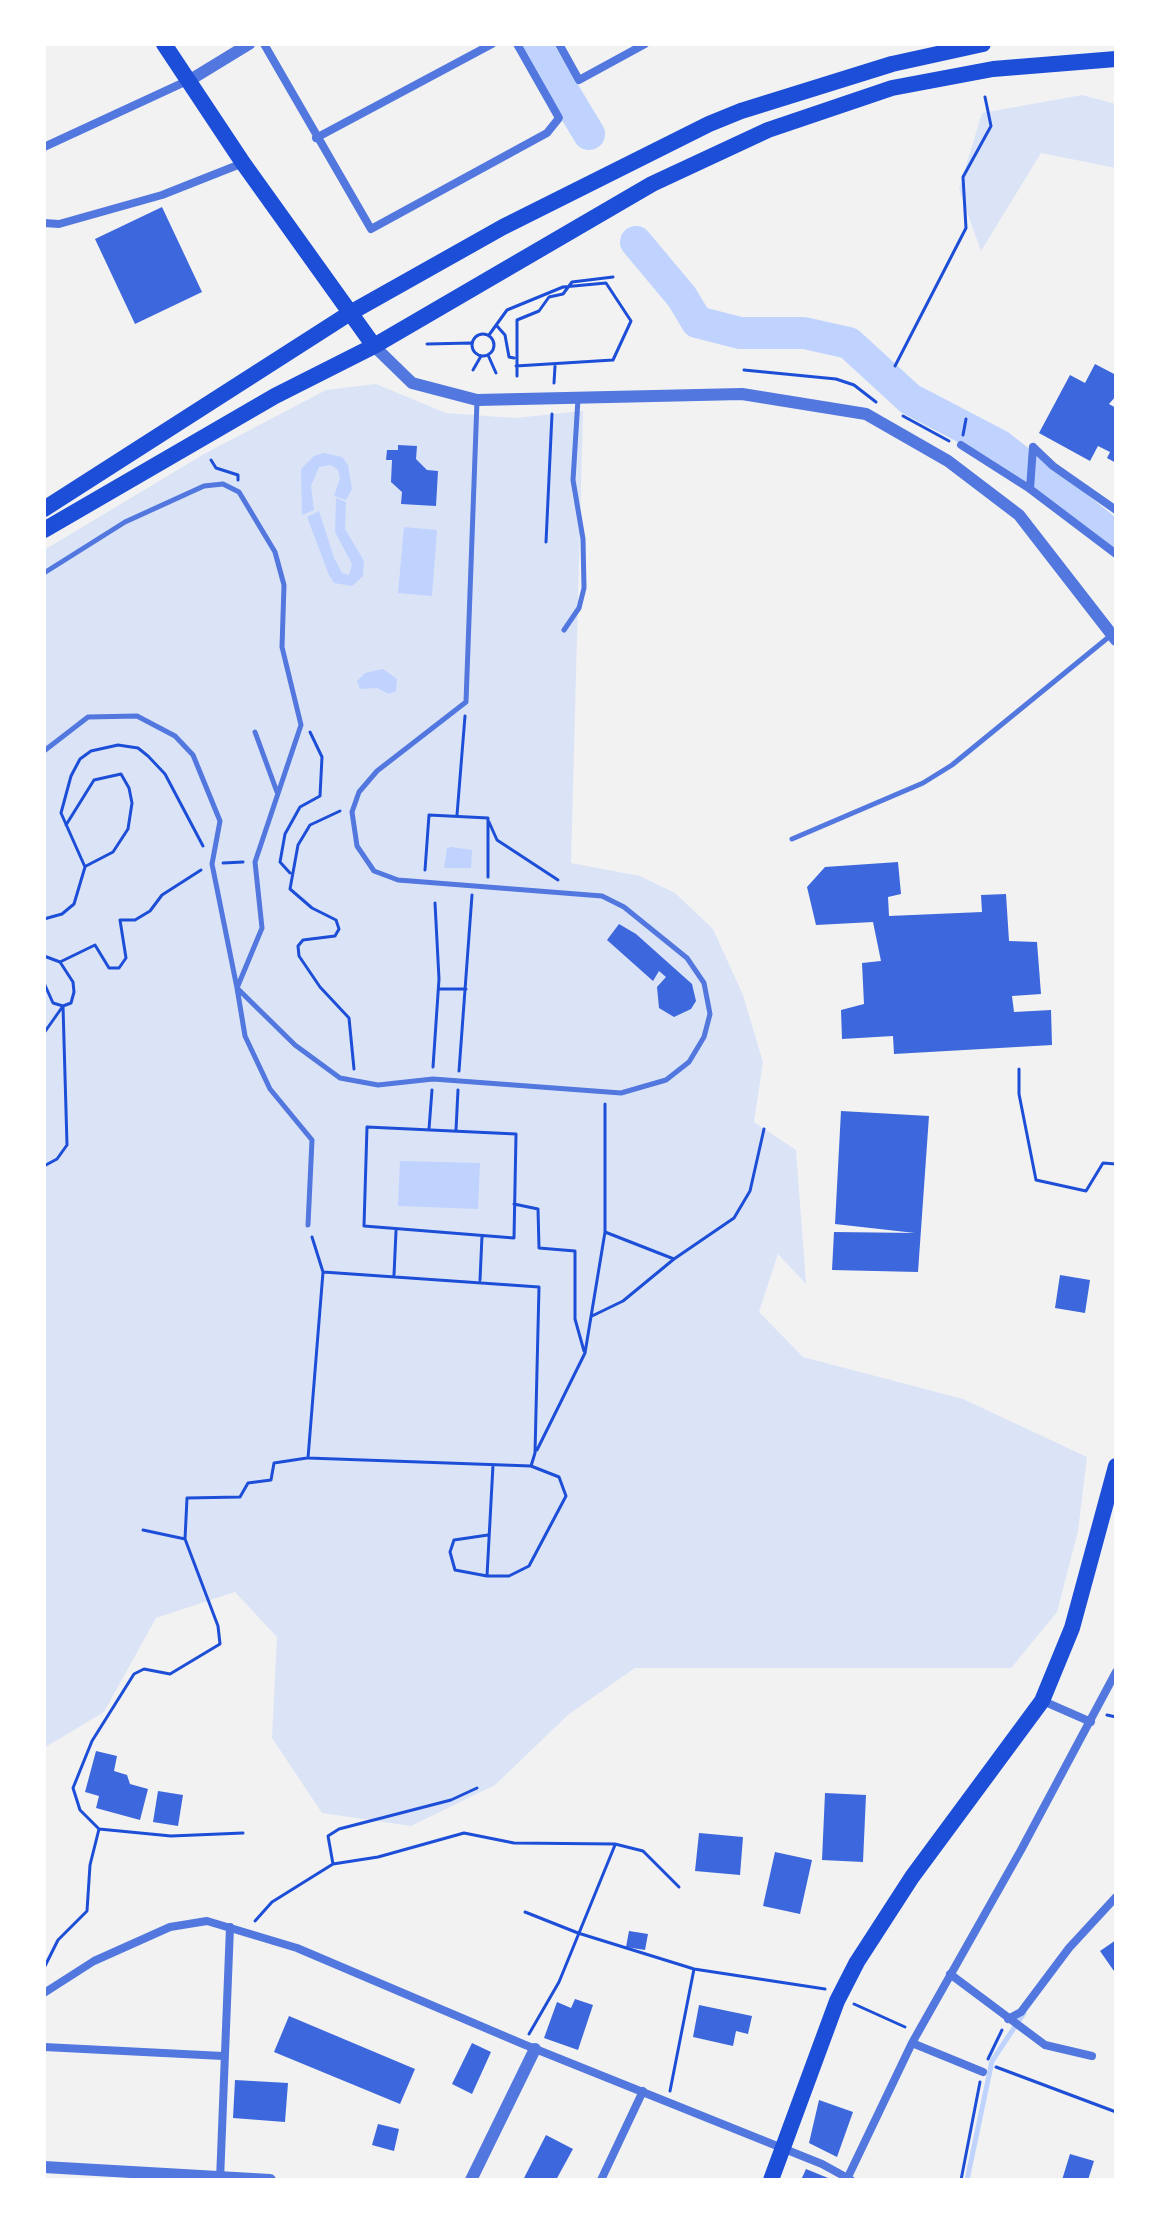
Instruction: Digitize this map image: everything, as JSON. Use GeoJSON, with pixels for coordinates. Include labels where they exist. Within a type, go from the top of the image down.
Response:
{"type":"FeatureCollection","features":[{"type":"Feature","properties":{"kind":"main road"},"geometry":{"type":"LineString","coordinates":[[164,44],[243,163],[374,346]]}},
{"type":"Feature","properties":{"kind":"main road"},"geometry":{"type":"LineString","coordinates":[[44,509],[350,313],[503,227],[741,111],[892,64],[983,44]]}},
{"type":"Feature","properties":{"kind":"main road"},"geometry":{"type":"LineString","coordinates":[[44,530],[275,396],[374,346],[652,184],[768,130],[892,88],[993,69],[1116,59]]}},
{"type":"Feature","properties":{"kind":"main road"},"geometry":{"type":"LineString","coordinates":[[771,2180],[837,2001],[857,1962],[912,1877],[1042,1701],[1072,1628],[1116,1466]]}},
{"type":"Feature","properties":{"kind":"street"},"geometry":{"type":"LineString","coordinates":[[44,147],[190,80],[249,44]]}},
{"type":"Feature","properties":{"kind":"street"},"geometry":{"type":"LineString","coordinates":[[264,44],[371,229],[547,133],[559,118],[517,44]]}},
{"type":"Feature","properties":{"kind":"street"},"geometry":{"type":"LineString","coordinates":[[316,138],[492,44]]}},
{"type":"Feature","properties":{"kind":"street"},"geometry":{"type":"LineString","coordinates":[[559,44],[579,80],[645,44]]}},
{"type":"Feature","properties":{"kind":"street"},"geometry":{"type":"LineString","coordinates":[[44,223],[59,224],[162,195],[243,163]]}},
{"type":"Feature","properties":{"kind":"street"},"geometry":{"type":"LineString","coordinates":[[374,346],[412,383],[477,400],[578,399],[673,393],[742,394],[866,414],[948,461],[1019,515],[1114,638]]}},
{"type":"Feature","properties":{"kind":"street"},"geometry":{"type":"LineString","coordinates":[[961,445],[1030,489],[1116,554]]}},
{"type":"Feature","properties":{"kind":"street"},"geometry":{"type":"LineString","coordinates":[[1030,489],[1033,447],[1053,466],[1116,510]]}},
{"type":"Feature","properties":{"kind":"street"},"geometry":{"type":"LineString","coordinates":[[44,1993],[94,1961],[170,1927],[207,1921],[247,1932],[413,1995],[529,2047],[643,2091],[849,2179],[912,2043],[1116,1672]]}},
{"type":"Feature","properties":{"kind":"street"},"geometry":{"type":"LineString","coordinates":[[1042,1701],[1091,1722]]}},
{"type":"Feature","properties":{"kind":"street"},"geometry":{"type":"LineString","coordinates":[[1008,2019],[1021,2012],[1069,1948],[1116,1897]]}},
{"type":"Feature","properties":{"kind":"street"},"geometry":{"type":"LineString","coordinates":[[220,2179],[230,1927]]}},
{"type":"Feature","properties":{"kind":"street"},"geometry":{"type":"LineString","coordinates":[[950,1974],[1045,2045],[1092,2056]]}},
{"type":"Feature","properties":{"kind":"street"},"geometry":{"type":"LineString","coordinates":[[912,2043],[983,2072]]}},
{"type":"Feature","properties":{"kind":"street"},"geometry":{"type":"LineString","coordinates":[[44,2047],[223,2056]]}},
{"type":"Feature","properties":{"kind":"street"},"geometry":{"type":"LineString","coordinates":[[471,2180],[529,2047]]}},
{"type":"Feature","properties":{"kind":"street"},"geometry":{"type":"LineString","coordinates":[[601,2180],[643,2091]]}},
{"type":"Feature","properties":{"kind":"street"},"geometry":{"type":"LineString","coordinates":[[44,2167],[270,2180]]}},
{"type":"Feature","properties":{"kind":"lane"},"geometry":{"type":"LineString","coordinates":[[564,630],[579,608],[584,588],[583,539],[573,480],[578,399]]}},
{"type":"Feature","properties":{"kind":"lane"},"geometry":{"type":"LineString","coordinates":[[237,988],[295,1045],[340,1078],[378,1085],[433,1079],[605,1092],[643,1089],[666,1080],[689,1062],[704,1037],[710,1014],[704,983],[687,958],[624,907],[602,896],[398,880],[374,871],[357,846],[352,812],[359,792],[377,771],[466,702],[477,400]]}},
{"type":"Feature","properties":{"kind":"lane"},"geometry":{"type":"LineString","coordinates":[[44,573],[125,522],[204,486],[223,484],[239,492],[275,552],[284,585],[282,647],[301,725],[255,862],[262,928],[237,988]]}},
{"type":"Feature","properties":{"kind":"lane"},"geometry":{"type":"LineString","coordinates":[[792,839],[923,783],[952,765],[1114,638]]}},
{"type":"Feature","properties":{"kind":"lane"},"geometry":{"type":"LineString","coordinates":[[44,751],[88,717],[137,716],[158,724],[193,755],[220,821],[212,864],[245,1036],[270,1089],[312,1140],[308,1225]]}},
{"type":"Feature","properties":{"kind":"lane"},"geometry":{"type":"LineString","coordinates":[[255,732],[278,793]]}},
{"type":"Feature","properties":{"kind":"path"},"geometry":{"type":"LineString","coordinates":[[895,366],[966,228],[963,177],[991,126],[985,97]]}},
{"type":"Feature","properties":{"kind":"path"},"geometry":{"type":"LineString","coordinates":[[517,376],[517,320],[539,311],[549,297],[563,294],[572,282],[613,277]]}},
{"type":"Feature","properties":{"kind":"path"},"geometry":{"type":"LineString","coordinates":[[471,343],[477,335],[489,335],[507,310],[563,287],[606,283],[631,321],[613,360],[516,366]]}},
{"type":"Feature","properties":{"kind":"path"},"geometry":{"type":"LineString","coordinates":[[498,325],[505,335],[509,357],[516,358]]}},
{"type":"Feature","properties":{"kind":"path"},"geometry":{"type":"LineString","coordinates":[[471,343],[475,353],[488,355],[494,348],[489,335]]}},
{"type":"Feature","properties":{"kind":"path"},"geometry":{"type":"LineString","coordinates":[[427,344],[471,343]]}},
{"type":"Feature","properties":{"kind":"path"},"geometry":{"type":"LineString","coordinates":[[488,355],[496,373]]}},
{"type":"Feature","properties":{"kind":"path"},"geometry":{"type":"LineString","coordinates":[[473,370],[481,356]]}},
{"type":"Feature","properties":{"kind":"path"},"geometry":{"type":"LineString","coordinates":[[553,394],[555,365]]}},
{"type":"Feature","properties":{"kind":"path"},"geometry":{"type":"LineString","coordinates":[[744,370],[836,379],[854,385],[877,401]]}},
{"type":"Feature","properties":{"kind":"path"},"geometry":{"type":"LineString","coordinates":[[546,542],[552,409]]}},
{"type":"Feature","properties":{"kind":"path"},"geometry":{"type":"LineString","coordinates":[[893,412],[961,445]]}},
{"type":"Feature","properties":{"kind":"path"},"geometry":{"type":"LineString","coordinates":[[457,815],[466,702]]}},
{"type":"Feature","properties":{"kind":"path"},"geometry":{"type":"LineString","coordinates":[[290,873],[280,862],[285,834],[300,807],[320,796],[322,757],[309,729],[301,725]]}},
{"type":"Feature","properties":{"kind":"path"},"geometry":{"type":"LineString","coordinates":[[44,919],[62,914],[74,904],[85,867],[61,813],[80,759],[91,751],[118,745],[138,748],[165,774],[212,864]]}},
{"type":"Feature","properties":{"kind":"path"},"geometry":{"type":"LineString","coordinates":[[66,825],[94,780],[121,774],[129,788],[132,803],[128,829],[113,852],[85,867]]}},
{"type":"Feature","properties":{"kind":"path"},"geometry":{"type":"LineString","coordinates":[[354,1081],[349,1018],[320,987],[299,956],[298,946],[303,940],[335,936],[339,929],[336,920],[312,908],[290,889],[290,873],[298,845],[310,825],[355,804]]}},
{"type":"Feature","properties":{"kind":"path"},"geometry":{"type":"LineString","coordinates":[[425,882],[429,815],[488,818]]}},
{"type":"Feature","properties":{"kind":"path"},"geometry":{"type":"LineString","coordinates":[[488,818],[488,886]]}},
{"type":"Feature","properties":{"kind":"path"},"geometry":{"type":"LineString","coordinates":[[488,818],[497,840],[560,881],[571,894]]}},
{"type":"Feature","properties":{"kind":"path"},"geometry":{"type":"LineString","coordinates":[[60,962],[95,945],[109,968],[119,968],[126,958],[120,920],[135,920],[150,911],[162,895],[212,864],[255,862]]}},
{"type":"Feature","properties":{"kind":"path"},"geometry":{"type":"LineString","coordinates":[[456,1130],[472,885]]}},
{"type":"Feature","properties":{"kind":"path"},"geometry":{"type":"LineString","coordinates":[[429,1129],[439,989],[435,903]]}},
{"type":"Feature","properties":{"kind":"path"},"geometry":{"type":"LineString","coordinates":[[44,956],[60,962],[73,982],[74,992],[71,1003],[63,1006],[44,1033]]}},
{"type":"Feature","properties":{"kind":"path"},"geometry":{"type":"LineString","coordinates":[[44,983],[53,1003],[63,1006]]}},
{"type":"Feature","properties":{"kind":"path"},"geometry":{"type":"LineString","coordinates":[[439,989],[466,989]]}},
{"type":"Feature","properties":{"kind":"path"},"geometry":{"type":"LineString","coordinates":[[44,1166],[57,1159],[67,1145],[63,1006]]}},
{"type":"Feature","properties":{"kind":"path"},"geometry":{"type":"LineString","coordinates":[[1019,1069],[1019,1094],[1036,1180],[1086,1191],[1103,1163],[1116,1164]]}},
{"type":"Feature","properties":{"kind":"path"},"geometry":{"type":"LineString","coordinates":[[531,1466],[585,1353],[605,1232],[605,1092]]}},
{"type":"Feature","properties":{"kind":"path"},"geometry":{"type":"LineString","coordinates":[[367,1127],[429,1129],[516,1134],[514,1238],[364,1226],[367,1127]]}},
{"type":"Feature","properties":{"kind":"path"},"geometry":{"type":"LineString","coordinates":[[592,1316],[623,1301],[674,1259],[734,1218],[750,1191],[764,1129]]}},
{"type":"Feature","properties":{"kind":"path"},"geometry":{"type":"LineString","coordinates":[[514,1204],[538,1209],[539,1248],[575,1251],[575,1319],[585,1353]]}},
{"type":"Feature","properties":{"kind":"path"},"geometry":{"type":"LineString","coordinates":[[308,1225],[323,1272],[308,1458]]}},
{"type":"Feature","properties":{"kind":"path"},"geometry":{"type":"LineString","coordinates":[[394,1275],[396,1230]]}},
{"type":"Feature","properties":{"kind":"path"},"geometry":{"type":"LineString","coordinates":[[605,1232],[674,1259]]}},
{"type":"Feature","properties":{"kind":"path"},"geometry":{"type":"LineString","coordinates":[[480,1280],[483,1235]]}},
{"type":"Feature","properties":{"kind":"path"},"geometry":{"type":"LineString","coordinates":[[323,1272],[480,1280],[539,1287],[535,1453]]}},
{"type":"Feature","properties":{"kind":"path"},"geometry":{"type":"LineString","coordinates":[[243,1833],[171,1836],[99,1829],[80,1810],[73,1788],[92,1741],[134,1674],[144,1669],[170,1674],[220,1644],[218,1626],[185,1539],[187,1498],[240,1497],[248,1483],[271,1480],[274,1463],[308,1458],[531,1466],[559,1477],[566,1496],[529,1566],[509,1576],[487,1576],[455,1570],[450,1552],[454,1540],[488,1535]]}},
{"type":"Feature","properties":{"kind":"path"},"geometry":{"type":"LineString","coordinates":[[487,1576],[493,1465]]}},
{"type":"Feature","properties":{"kind":"path"},"geometry":{"type":"LineString","coordinates":[[143,1530],[185,1539]]}},
{"type":"Feature","properties":{"kind":"path"},"geometry":{"type":"LineString","coordinates":[[333,1864],[328,1836],[339,1829],[451,1800],[477,1788]]}},
{"type":"Feature","properties":{"kind":"path"},"geometry":{"type":"LineString","coordinates":[[44,1968],[58,1940],[87,1911],[90,1865],[99,1829]]}},
{"type":"Feature","properties":{"kind":"path"},"geometry":{"type":"LineString","coordinates":[[247,1932],[272,1902],[333,1864],[378,1857],[464,1833],[514,1843],[615,1844],[643,1851],[679,1887]]}},
{"type":"Feature","properties":{"kind":"path"},"geometry":{"type":"LineString","coordinates":[[529,2047],[615,1844]]}},
{"type":"Feature","properties":{"kind":"path"},"geometry":{"type":"LineString","coordinates":[[525,1912],[578,1933],[694,1969],[826,1989]]}},
{"type":"Feature","properties":{"kind":"path"},"geometry":{"type":"LineString","coordinates":[[668,2103],[694,1969]]}},
{"type":"Feature","properties":{"kind":"path"},"geometry":{"type":"LineString","coordinates":[[854,2004],[918,2033]]}},
{"type":"Feature","properties":{"kind":"path"},"geometry":{"type":"LineString","coordinates":[[1008,2019],[986,2063],[1116,2112]]}},
{"type":"Feature","properties":{"kind":"path"},"geometry":{"type":"LineString","coordinates":[[961,2180],[983,2072]]}},
{"type":"Feature","properties":{"kind":"shaded area"},"geometry":{"type":"Polygon","coordinates":[[[1082,95],[1116,104],[1116,168],[1041,153],[981,251],[959,189],[982,113],[1082,95]]]}},
{"type":"Feature","properties":{"kind":"shaded area"},"geometry":{"type":"Polygon","coordinates":[[[376,384],[446,413],[515,418],[583,411],[571,863],[640,876],[675,893],[713,929],[743,995],[763,1062],[754,1122],[796,1150],[806,1284],[778,1254],[759,1312],[803,1357],[963,1399],[1087,1457],[1078,1531],[1057,1612],[1011,1668],[635,1668],[569,1714],[495,1785],[411,1826],[322,1813],[272,1738],[277,1637],[235,1592],[156,1618],[104,1712],[44,1748],[44,550],[204,454],[326,390],[376,384]]]}},
{"type":"Feature","properties":{"kind":"water"},"geometry":{"type":"Polygon","coordinates":[[[324,453],[342,457],[348,465],[352,489],[346,500],[334,496],[340,478],[338,470],[331,465],[319,467],[311,486],[314,510],[302,515],[301,469],[314,456],[324,453]]]}},
{"type":"Feature","properties":{"kind":"water"},"geometry":{"type":"Polygon","coordinates":[[[336,498],[346,502],[345,529],[364,561],[363,576],[352,586],[334,583],[307,517],[319,511],[334,558],[342,573],[349,575],[352,564],[335,532],[336,498]]]}},
{"type":"Feature","properties":{"kind":"water"},"geometry":{"type":"Polygon","coordinates":[[[404,527],[437,530],[432,596],[398,593],[404,527]]]}},
{"type":"Feature","properties":{"kind":"water"},"geometry":{"type":"Polygon","coordinates":[[[383,669],[397,679],[396,691],[389,694],[377,688],[360,689],[357,681],[365,673],[383,669]]]}},
{"type":"Feature","properties":{"kind":"water"},"geometry":{"type":"Polygon","coordinates":[[[447,848],[472,850],[471,868],[444,868],[447,848]]]}},
{"type":"Feature","properties":{"kind":"water"},"geometry":{"type":"Polygon","coordinates":[[[400,1161],[480,1163],[478,1209],[398,1206],[400,1161]]]}},
{"type":"Feature","properties":{"kind":"building"},"geometry":{"type":"Polygon","coordinates":[[[162,207],[202,292],[135,324],[95,239],[162,207]]]}},
{"type":"Feature","properties":{"kind":"building"},"geometry":{"type":"Polygon","coordinates":[[[1095,364],[1116,375],[1116,396],[1109,404],[1116,408],[1116,463],[1107,458],[1110,452],[1098,446],[1090,461],[1039,433],[1070,375],[1085,383],[1095,364]]]}},
{"type":"Feature","properties":{"kind":"building"},"geometry":{"type":"Polygon","coordinates":[[[398,445],[417,446],[416,459],[427,470],[438,471],[436,506],[401,504],[402,492],[391,482],[392,460],[386,460],[387,450],[398,450],[398,445]]]}},
{"type":"Feature","properties":{"kind":"building"},"geometry":{"type":"Polygon","coordinates":[[[898,862],[901,894],[888,897],[889,916],[982,912],[981,895],[1006,894],[1009,941],[1037,942],[1041,994],[1012,996],[1014,1012],[1051,1010],[1052,1045],[894,1054],[893,1036],[842,1039],[841,1010],[864,1004],[862,963],[881,961],[873,922],[816,925],[807,887],[825,867],[898,862]]]}},
{"type":"Feature","properties":{"kind":"building"},"geometry":{"type":"Polygon","coordinates":[[[619,924],[636,934],[692,984],[696,1001],[691,1009],[674,1017],[659,1008],[657,987],[666,977],[659,971],[653,981],[607,940],[619,924]]]}},
{"type":"Feature","properties":{"kind":"building"},"geometry":{"type":"Polygon","coordinates":[[[841,1111],[929,1116],[918,1272],[832,1270],[834,1232],[915,1233],[835,1224],[841,1111]]]}},
{"type":"Feature","properties":{"kind":"building"},"geometry":{"type":"Polygon","coordinates":[[[1060,1275],[1090,1280],[1085,1313],[1055,1308],[1060,1275]]]}},
{"type":"Feature","properties":{"kind":"building"},"geometry":{"type":"Polygon","coordinates":[[[96,1751],[117,1756],[114,1771],[127,1775],[130,1784],[148,1789],[140,1820],[96,1808],[99,1796],[85,1792],[96,1751]]]}},
{"type":"Feature","properties":{"kind":"building"},"geometry":{"type":"Polygon","coordinates":[[[158,1791],[183,1795],[178,1826],[153,1822],[158,1791]]]}},
{"type":"Feature","properties":{"kind":"building"},"geometry":{"type":"Polygon","coordinates":[[[825,1793],[866,1795],[863,1862],[822,1860],[825,1793]]]}},
{"type":"Feature","properties":{"kind":"building"},"geometry":{"type":"Polygon","coordinates":[[[699,1833],[743,1837],[740,1875],[695,1871],[699,1833]]]}},
{"type":"Feature","properties":{"kind":"building"},"geometry":{"type":"Polygon","coordinates":[[[775,1852],[812,1860],[800,1914],[763,1906],[775,1852]]]}},
{"type":"Feature","properties":{"kind":"building"},"geometry":{"type":"Polygon","coordinates":[[[629,1931],[648,1934],[645,1950],[626,1947],[629,1931]]]}},
{"type":"Feature","properties":{"kind":"building"},"geometry":{"type":"Polygon","coordinates":[[[1116,1940],[1116,1974],[1100,1951],[1116,1940]]]}},
{"type":"Feature","properties":{"kind":"building"},"geometry":{"type":"Polygon","coordinates":[[[575,1999],[593,2005],[578,2050],[544,2038],[557,2002],[571,2008],[575,1999]]]}},
{"type":"Feature","properties":{"kind":"building"},"geometry":{"type":"Polygon","coordinates":[[[699,2005],[752,2016],[748,2034],[736,2031],[733,2046],[693,2037],[699,2005]]]}},
{"type":"Feature","properties":{"kind":"building"},"geometry":{"type":"Polygon","coordinates":[[[289,2016],[415,2069],[400,2104],[274,2052],[289,2016]]]}},
{"type":"Feature","properties":{"kind":"building"},"geometry":{"type":"Polygon","coordinates":[[[472,2043],[491,2052],[472,2094],[452,2084],[472,2043]]]}},
{"type":"Feature","properties":{"kind":"building"},"geometry":{"type":"Polygon","coordinates":[[[235,2080],[288,2083],[285,2122],[233,2118],[235,2080]]]}},
{"type":"Feature","properties":{"kind":"building"},"geometry":{"type":"Polygon","coordinates":[[[819,2100],[853,2112],[837,2157],[809,2143],[819,2100]]]}},
{"type":"Feature","properties":{"kind":"building"},"geometry":{"type":"Polygon","coordinates":[[[378,2124],[399,2129],[394,2151],[372,2145],[378,2124]]]}},
{"type":"Feature","properties":{"kind":"building"},"geometry":{"type":"Polygon","coordinates":[[[546,2135],[573,2149],[556,2180],[523,2180],[546,2135]]]}},
{"type":"Feature","properties":{"kind":"building"},"geometry":{"type":"Polygon","coordinates":[[[1070,2154],[1094,2161],[1088,2180],[1062,2180],[1070,2154]]]}},
{"type":"Feature","properties":{"kind":"building"},"geometry":{"type":"Polygon","coordinates":[[[806,2169],[833,2180],[801,2180],[806,2169]]]}},
{"type":"Feature","properties":{"kind":"waterway"},"geometry":{"type":"LineString","coordinates":[[535,44],[589,134]]}},
{"type":"Feature","properties":{"kind":"waterway"},"geometry":{"type":"LineString","coordinates":[[636,242],[682,297],[697,322],[740,333],[804,333],[849,343],[910,399],[1000,446],[1116,538]]}},
{"type":"Feature","properties":{"kind":"waterway"},"geometry":{"type":"LineString","coordinates":[[967,2180],[992,2061],[1024,2013]]}}]}
